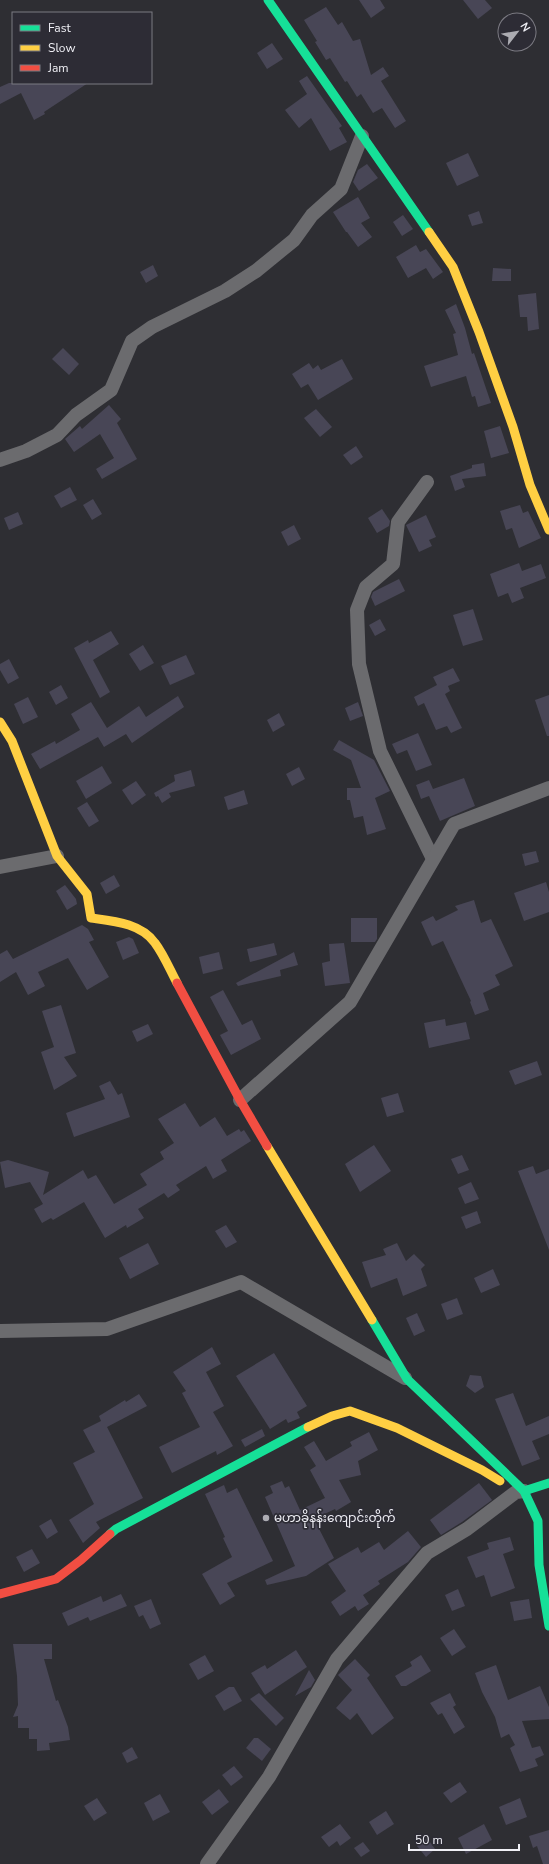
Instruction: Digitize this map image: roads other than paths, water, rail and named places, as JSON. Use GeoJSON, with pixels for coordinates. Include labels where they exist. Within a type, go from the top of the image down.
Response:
{"type":"FeatureCollection","features":[{"type":"Feature","properties":{"kind":"street"},"geometry":{"type":"LineString","coordinates":[[268,0],[453,267],[480,332],[513,427],[530,485],[549,530]]}},
{"type":"Feature","properties":{"kind":"street"},"geometry":{"type":"LineString","coordinates":[[0,460],[26,451],[57,435],[76,415],[110,390],[132,341],[152,327],[225,291],[256,271],[294,240],[312,215],[341,189],[362,136]]}},
{"type":"Feature","properties":{"kind":"street"},"geometry":{"type":"LineString","coordinates":[[427,482],[398,522],[394,564],[366,587],[357,610],[359,664],[380,751],[433,859]]}},
{"type":"Feature","properties":{"kind":"street"},"geometry":{"type":"LineString","coordinates":[[0,722],[12,741],[57,856],[86,894],[91,918],[118,922],[138,928],[155,942],[240,1100],[407,1379]]}},
{"type":"Feature","properties":{"kind":"street"},"geometry":{"type":"LineString","coordinates":[[240,1100],[350,1002],[454,824],[549,788]]}},
{"type":"Feature","properties":{"kind":"street"},"geometry":{"type":"LineString","coordinates":[[0,866],[57,856]]}},
{"type":"Feature","properties":{"kind":"street"},"geometry":{"type":"LineString","coordinates":[[0,1331],[107,1329],[241,1282],[407,1379],[520,1491],[538,1521],[539,1565],[549,1626]]}},
{"type":"Feature","properties":{"kind":"street"},"geometry":{"type":"LineString","coordinates":[[0,1594],[56,1579],[81,1560],[116,1529],[300,1430],[332,1416],[350,1412],[397,1428],[482,1470],[520,1491]]}},
{"type":"Feature","properties":{"kind":"street"},"geometry":{"type":"LineString","coordinates":[[206,1864],[269,1777],[337,1659],[427,1553],[467,1530],[520,1491],[549,1483]]}},
{"type":"Feature","properties":{"kind":"place","name":"မဟာခိုနန်းကျောင်းတိုက်"},"geometry":{"type":"Point","coordinates":[266,1518]}}]}
